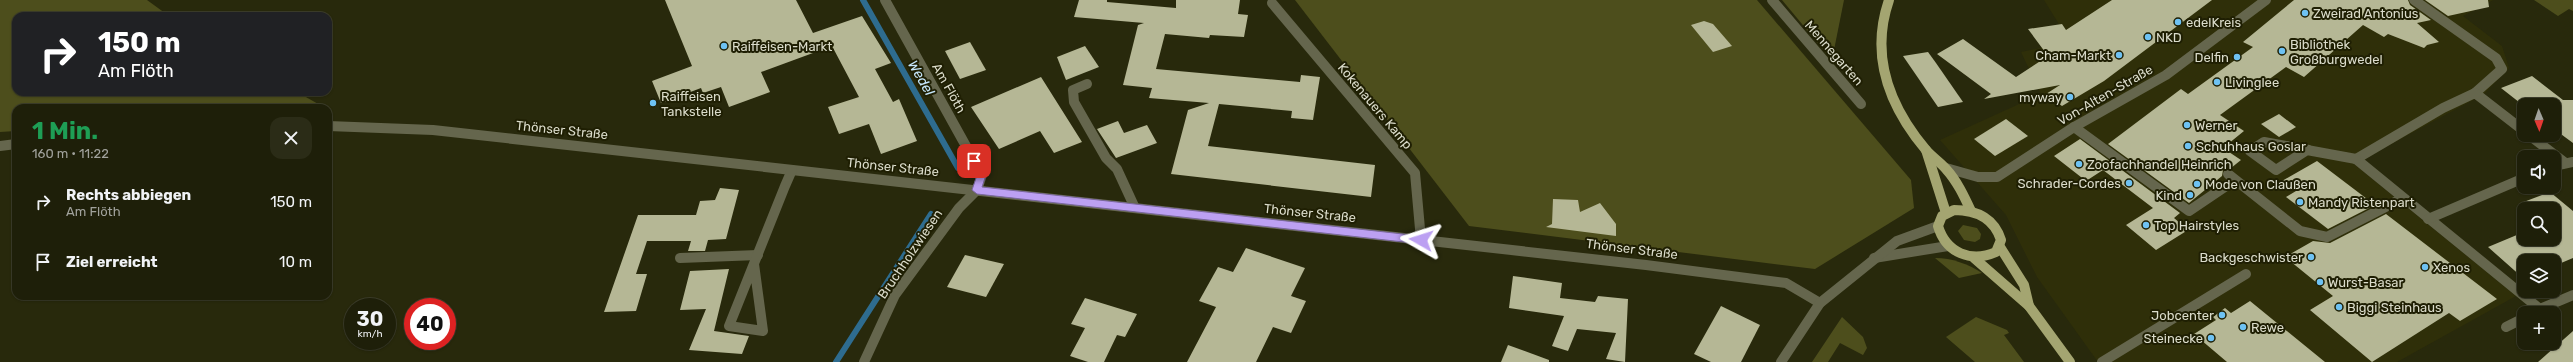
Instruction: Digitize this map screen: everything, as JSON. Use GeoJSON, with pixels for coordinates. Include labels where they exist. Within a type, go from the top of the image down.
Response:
{"type":"FeatureCollection","features":[{"type":"Feature","properties":{"kind":"main road"},"geometry":{"type":"LineString","coordinates":[[1889,0],[1880,31],[1883,67],[1893,98],[1926,150],[1946,213]]}},
{"type":"Feature","properties":{"kind":"main road"},"geometry":{"type":"LineString","coordinates":[[1926,150],[1946,168],[1959,186],[1971,211]]}},
{"type":"Feature","properties":{"kind":"main road"},"geometry":{"type":"LineString","coordinates":[[2000,247],[1990,256],[1974,258],[1964,256],[1948,246],[1942,239],[1938,226],[1939,221],[1946,213],[1954,210],[1971,211],[1989,219],[1995,226],[2001,240],[2000,247],[2024,286],[2029,306]]}},
{"type":"Feature","properties":{"kind":"main road"},"geometry":{"type":"LineString","coordinates":[[1974,258],[2029,306],[2070,362]]}},
{"type":"Feature","properties":{"kind":"street","name":"Am Flöth"},"geometry":{"type":"LineString","coordinates":[[885,0],[982,175],[977,190]]}},
{"type":"Feature","properties":{"kind":"street","name":"Mennegarten"},"geometry":{"type":"LineString","coordinates":[[1772,0],[1861,104]]}},
{"type":"Feature","properties":{"kind":"street","name":"Von-Alten-Straße"},"geometry":{"type":"LineString","coordinates":[[1946,168],[1978,177],[1997,177],[2074,127],[2166,74],[2266,0]]}},
{"type":"Feature","properties":{"kind":"street"},"geometry":{"type":"LineString","coordinates":[[2356,159],[2443,108],[2475,93],[2502,69],[2496,58],[2414,0]]}},
{"type":"Feature","properties":{"kind":"street","name":"Kokenauers Kamp"},"geometry":{"type":"LineString","coordinates":[[1272,3],[1415,173],[1421,240]]}},
{"type":"Feature","properties":{"kind":"street"},"geometry":{"type":"LineString","coordinates":[[1087,84],[1073,90],[1074,102],[1106,158],[1117,169],[1136,208]]}},
{"type":"Feature","properties":{"kind":"street"},"geometry":{"type":"LineString","coordinates":[[2475,93],[2517,126]]}},
{"type":"Feature","properties":{"kind":"street","name":"Thönser Straße"},"geometry":{"type":"LineString","coordinates":[[332,126],[433,130],[1421,240],[1786,283],[1820,303]]}},
{"type":"Feature","properties":{"kind":"street"},"geometry":{"type":"LineString","coordinates":[[2074,127],[2189,211],[2229,180],[2300,231],[2327,237],[2403,198]]}},
{"type":"Feature","properties":{"kind":"street"},"geometry":{"type":"LineString","coordinates":[[2309,150],[2276,170],[2250,151],[2264,142],[2309,150],[2356,159],[2530,306]]}},
{"type":"Feature","properties":{"kind":"street"},"geometry":{"type":"LineString","coordinates":[[2538,142],[2564,163]]}},
{"type":"Feature","properties":{"kind":"street"},"geometry":{"type":"LineString","coordinates":[[0,146],[12,144]]}},
{"type":"Feature","properties":{"kind":"street"},"geometry":{"type":"LineString","coordinates":[[756,259],[759,301],[764,330],[729,326],[756,259],[792,170]]}},
{"type":"Feature","properties":{"kind":"street"},"geometry":{"type":"LineString","coordinates":[[2428,219],[2517,181]]}},
{"type":"Feature","properties":{"kind":"street","name":"Bruchholzwiesen"},"geometry":{"type":"LineString","coordinates":[[864,362],[895,296],[959,208],[977,190]]}},
{"type":"Feature","properties":{"kind":"street"},"geometry":{"type":"LineString","coordinates":[[1781,362],[1820,303],[1897,241],[1938,226]]}},
{"type":"Feature","properties":{"kind":"street"},"geometry":{"type":"LineString","coordinates":[[1874,258],[1948,246]]}},
{"type":"Feature","properties":{"kind":"street"},"geometry":{"type":"LineString","coordinates":[[680,258],[756,259]]}},
{"type":"Feature","properties":{"kind":"street"},"geometry":{"type":"LineString","coordinates":[[2102,362],[2246,274]]}},
{"type":"Feature","properties":{"kind":"street"},"geometry":{"type":"LineString","coordinates":[[2548,306],[2573,295]]}},
{"type":"Feature","properties":{"kind":"street"},"geometry":{"type":"LineString","coordinates":[[2506,327],[2517,322]]}},
{"type":"Feature","properties":{"kind":"shaded area"},"geometry":{"type":"Polygon","coordinates":[[[0,0],[147,0],[164,12],[12,12],[12,96],[304,96],[318,104],[12,104],[12,131],[0,132],[0,0]]]}},
{"type":"Feature","properties":{"kind":"shaded area"},"geometry":{"type":"Polygon","coordinates":[[[1295,0],[1757,0],[1911,180],[1914,208],[1815,269],[1469,226],[1295,0]]]}},
{"type":"Feature","properties":{"kind":"shaded area"},"geometry":{"type":"Polygon","coordinates":[[[1782,0],[1844,0],[1832,60],[1782,0]]]}},
{"type":"Feature","properties":{"kind":"shaded area"},"geometry":{"type":"Polygon","coordinates":[[[2044,0],[2493,0],[2463,16],[2502,46],[2509,68],[2484,94],[2354,164],[2516,296],[2397,362],[2098,362],[2037,277],[2006,215],[1940,140],[2041,94],[2021,52],[2070,42],[2044,0]]]}},
{"type":"Feature","properties":{"kind":"shaded area"},"geometry":{"type":"Polygon","coordinates":[[[2534,0],[2573,0],[2573,11],[2569,9],[2558,16],[2534,0]]]}},
{"type":"Feature","properties":{"kind":"shaded area"},"geometry":{"type":"Polygon","coordinates":[[[1963,225],[1977,228],[1981,234],[1980,239],[1975,242],[1964,240],[1958,231],[1963,225]]]}},
{"type":"Feature","properties":{"kind":"shaded area"},"geometry":{"type":"Polygon","coordinates":[[[1935,258],[1960,262],[1982,273],[1959,278],[1935,258]]]}},
{"type":"Feature","properties":{"kind":"shaded area"},"geometry":{"type":"Polygon","coordinates":[[[1842,317],[1863,337],[1867,348],[1863,355],[1840,343],[1828,362],[1812,362],[1842,317]]]}},
{"type":"Feature","properties":{"kind":"shaded area"},"geometry":{"type":"Polygon","coordinates":[[[1976,317],[2007,330],[2009,333],[2004,335],[2024,362],[1975,362],[1946,337],[1976,317]]]}},
{"type":"Feature","properties":{"kind":"building"},"geometry":{"type":"Polygon","coordinates":[[[665,0],[796,0],[813,33],[862,16],[891,63],[875,69],[893,102],[899,99],[917,141],[881,154],[869,124],[839,134],[828,107],[859,97],[832,46],[761,72],[770,92],[729,107],[721,87],[703,93],[701,88],[661,103],[652,81],[692,66],[665,0]]]}},
{"type":"Feature","properties":{"kind":"building"},"geometry":{"type":"Polygon","coordinates":[[[1079,0],[1107,0],[1107,2],[1176,8],[1176,0],[1240,0],[1238,14],[1248,15],[1244,37],[1210,35],[1209,38],[1165,34],[1156,69],[1300,82],[1301,75],[1320,77],[1313,120],[1291,118],[1292,111],[1219,104],[1208,146],[1375,165],[1371,197],[1171,174],[1188,110],[1209,103],[1149,98],[1152,88],[1123,85],[1138,25],[1144,23],[1074,17],[1079,0]]]}},
{"type":"Feature","properties":{"kind":"building"},"geometry":{"type":"Polygon","coordinates":[[[2112,0],[2212,0],[2104,81],[2062,106],[2046,94],[2060,85],[1984,99],[1991,94],[1937,54],[1963,39],[2016,77],[2048,56],[2028,29],[2062,24],[2066,30],[2112,0]]]}},
{"type":"Feature","properties":{"kind":"building"},"geometry":{"type":"Polygon","coordinates":[[[2294,0],[2408,0],[2410,5],[2431,20],[2417,23],[2439,42],[2427,45],[2424,48],[2388,34],[2384,37],[2363,25],[2304,77],[2286,67],[2220,115],[2244,131],[2223,148],[2241,160],[2231,168],[2223,170],[2222,176],[2189,203],[2108,144],[2181,89],[2188,94],[2253,47],[2243,42],[2294,0]]]}},
{"type":"Feature","properties":{"kind":"building"},"geometry":{"type":"Polygon","coordinates":[[[2425,0],[2488,0],[2489,7],[2448,16],[2425,0]]]}},
{"type":"Feature","properties":{"kind":"building"},"geometry":{"type":"Polygon","coordinates":[[[1704,21],[1713,24],[1732,46],[1713,52],[1691,25],[1704,21]]]}},
{"type":"Feature","properties":{"kind":"building"},"geometry":{"type":"Polygon","coordinates":[[[970,42],[986,70],[960,79],[945,51],[970,42]]]}},
{"type":"Feature","properties":{"kind":"building"},"geometry":{"type":"Polygon","coordinates":[[[1085,46],[1099,67],[1066,80],[1057,57],[1085,46]]]}},
{"type":"Feature","properties":{"kind":"building"},"geometry":{"type":"Polygon","coordinates":[[[1928,52],[1963,102],[1938,107],[1903,56],[1928,52]]]}},
{"type":"Feature","properties":{"kind":"building"},"geometry":{"type":"Polygon","coordinates":[[[2532,76],[2560,98],[2517,98],[2517,101],[2501,88],[2532,76]]]}},
{"type":"Feature","properties":{"kind":"building"},"geometry":{"type":"Polygon","coordinates":[[[1041,77],[1082,142],[1054,153],[1040,131],[999,149],[971,107],[1041,77]]]}},
{"type":"Feature","properties":{"kind":"building"},"geometry":{"type":"Polygon","coordinates":[[[2561,98],[2563,100],[2573,100],[2573,143],[2561,134],[2561,98]]]}},
{"type":"Feature","properties":{"kind":"building"},"geometry":{"type":"Polygon","coordinates":[[[2279,114],[2296,127],[2279,137],[2261,124],[2279,114]]]}},
{"type":"Feature","properties":{"kind":"building"},"geometry":{"type":"Polygon","coordinates":[[[2006,119],[2028,136],[1995,156],[1974,139],[2006,119]]]}},
{"type":"Feature","properties":{"kind":"building"},"geometry":{"type":"Polygon","coordinates":[[[1118,121],[1124,133],[1147,125],[1157,143],[1116,158],[1097,129],[1118,121]]]}},
{"type":"Feature","properties":{"kind":"building"},"geometry":{"type":"Polygon","coordinates":[[[2080,139],[2180,213],[2174,218],[2188,230],[2156,250],[2126,225],[2153,208],[2103,170],[2086,181],[2054,156],[2080,139]]]}},
{"type":"Feature","properties":{"kind":"building"},"geometry":{"type":"Polygon","coordinates":[[[2317,161],[2375,205],[2328,229],[2286,197],[2296,191],[2282,181],[2317,161]]]}},
{"type":"Feature","properties":{"kind":"building"},"geometry":{"type":"Polygon","coordinates":[[[720,188],[739,190],[726,239],[708,240],[705,251],[688,251],[691,241],[647,241],[636,274],[647,274],[636,311],[604,312],[638,215],[696,215],[700,201],[715,200],[720,188]]]}},
{"type":"Feature","properties":{"kind":"building"},"geometry":{"type":"Polygon","coordinates":[[[2545,194],[2552,194],[2573,211],[2573,258],[2561,263],[2561,254],[2517,254],[2517,273],[2488,247],[2517,235],[2517,246],[2561,246],[2561,202],[2524,202],[2545,194]]]}},
{"type":"Feature","properties":{"kind":"building"},"geometry":{"type":"Polygon","coordinates":[[[1553,199],[1578,200],[1580,212],[1600,203],[1616,224],[1616,236],[1546,227],[1552,224],[1553,199]]]}},
{"type":"Feature","properties":{"kind":"building"},"geometry":{"type":"Polygon","coordinates":[[[2386,214],[2497,299],[2460,321],[2449,313],[2372,362],[2310,310],[2333,296],[2285,257],[2313,241],[2330,243],[2386,214]]]}},
{"type":"Feature","properties":{"kind":"building"},"geometry":{"type":"Polygon","coordinates":[[[1246,248],[1305,268],[1291,296],[1306,301],[1291,333],[1273,327],[1256,362],[1187,362],[1216,307],[1199,301],[1218,267],[1233,272],[1246,248]]]}},
{"type":"Feature","properties":{"kind":"building"},"geometry":{"type":"Polygon","coordinates":[[[965,255],[1004,264],[986,297],[947,287],[965,255]]]}},
{"type":"Feature","properties":{"kind":"building"},"geometry":{"type":"Polygon","coordinates":[[[729,269],[714,331],[749,336],[742,354],[689,350],[706,309],[680,310],[690,271],[729,269]]]}},
{"type":"Feature","properties":{"kind":"building"},"geometry":{"type":"Polygon","coordinates":[[[1513,276],[1562,283],[1560,298],[1595,302],[1598,296],[1628,299],[1625,362],[1606,359],[1616,333],[1577,329],[1568,351],[1552,346],[1564,316],[1509,308],[1513,276]]]}},
{"type":"Feature","properties":{"kind":"building"},"geometry":{"type":"Polygon","coordinates":[[[1085,298],[1137,314],[1125,337],[1117,335],[1104,362],[1088,362],[1070,356],[1085,328],[1071,324],[1085,298]]]}},
{"type":"Feature","properties":{"kind":"building","name":"Rewe"},"geometry":{"type":"Polygon","coordinates":[[[2250,301],[2325,362],[2227,362],[2194,334],[2216,320],[2213,317],[2225,308],[2231,313],[2250,301]]]}},
{"type":"Feature","properties":{"kind":"building"},"geometry":{"type":"Polygon","coordinates":[[[1721,306],[1760,325],[1741,362],[1711,362],[1694,354],[1721,306]]]}},
{"type":"Feature","properties":{"kind":"building"},"geometry":{"type":"Polygon","coordinates":[[[2573,331],[2573,362],[2538,362],[2552,350],[2561,350],[2561,342],[2573,331]]]}},
{"type":"Feature","properties":{"kind":"building"},"geometry":{"type":"Polygon","coordinates":[[[1508,345],[1549,360],[1549,362],[1501,362],[1508,345]]]}},
{"type":"Feature","properties":{"kind":"waterway","name":"Wedel"},"geometry":{"type":"LineString","coordinates":[[863,0],[958,168]]}},
{"type":"Feature","properties":{"kind":"waterway","name":"Wedel"},"geometry":{"type":"LineString","coordinates":[[836,362],[931,214]]}},
{"type":"Feature","properties":{"kind":"place","name":"Zweirad Antonius"},"geometry":{"type":"Point","coordinates":[2305,13]}},
{"type":"Feature","properties":{"kind":"place","name":"edelKreis"},"geometry":{"type":"Point","coordinates":[2178,22]}},
{"type":"Feature","properties":{"kind":"place","name":"NKD"},"geometry":{"type":"Point","coordinates":[2148,37]}},
{"type":"Feature","properties":{"kind":"place","name":"Raiffeisen-Markt"},"geometry":{"type":"Point","coordinates":[724,46]}},
{"type":"Feature","properties":{"kind":"place","name":"Bibliothek Großburgwedel"},"geometry":{"type":"Point","coordinates":[2282,51]}},
{"type":"Feature","properties":{"kind":"place","name":"Cham-Markt"},"geometry":{"type":"Point","coordinates":[2119,55]}},
{"type":"Feature","properties":{"kind":"place","name":"Delfin"},"geometry":{"type":"Point","coordinates":[2237,57]}},
{"type":"Feature","properties":{"kind":"place","name":"Livinglee"},"geometry":{"type":"Point","coordinates":[2217,82]}},
{"type":"Feature","properties":{"kind":"place","name":"myway"},"geometry":{"type":"Point","coordinates":[2070,97]}},
{"type":"Feature","properties":{"kind":"place","name":"Raiffeisen Tankstelle"},"geometry":{"type":"Point","coordinates":[653,103]}},
{"type":"Feature","properties":{"kind":"place","name":"Werner"},"geometry":{"type":"Point","coordinates":[2187,125]}},
{"type":"Feature","properties":{"kind":"place","name":"Schuhhaus Goslar"},"geometry":{"type":"Point","coordinates":[2188,146]}},
{"type":"Feature","properties":{"kind":"place","name":"Zoofachhandel Heinrich"},"geometry":{"type":"Point","coordinates":[2079,164]}},
{"type":"Feature","properties":{"kind":"place","name":"Schrader-Cordes"},"geometry":{"type":"Point","coordinates":[2129,183]}},
{"type":"Feature","properties":{"kind":"place","name":"Mode von Claußen"},"geometry":{"type":"Point","coordinates":[2197,184]}},
{"type":"Feature","properties":{"kind":"place","name":"Kind"},"geometry":{"type":"Point","coordinates":[2190,195]}},
{"type":"Feature","properties":{"kind":"place","name":"Mandy Ristenpart"},"geometry":{"type":"Point","coordinates":[2300,202]}},
{"type":"Feature","properties":{"kind":"place","name":"Top Hairstyles"},"geometry":{"type":"Point","coordinates":[2146,225]}},
{"type":"Feature","properties":{"kind":"place","name":"Backgeschwister"},"geometry":{"type":"Point","coordinates":[2311,257]}},
{"type":"Feature","properties":{"kind":"place","name":"Xenos"},"geometry":{"type":"Point","coordinates":[2425,267]}},
{"type":"Feature","properties":{"kind":"place","name":"Wurst-Basar"},"geometry":{"type":"Point","coordinates":[2320,282]}},
{"type":"Feature","properties":{"kind":"place","name":"Biggi Steinhaus"},"geometry":{"type":"Point","coordinates":[2339,307]}},
{"type":"Feature","properties":{"kind":"place","name":"Jobcenter"},"geometry":{"type":"Point","coordinates":[2222,315]}},
{"type":"Feature","properties":{"kind":"place","name":"Rewe"},"geometry":{"type":"Point","coordinates":[2243,327]}},
{"type":"Feature","properties":{"kind":"place","name":"Steinecke"},"geometry":{"type":"Point","coordinates":[2211,338]}},
{"type":"Feature","properties":{"kind":"route"},"geometry":{"type":"LineString","coordinates":[[974,161],[982,175],[977,190],[1421,240]]}}]}
